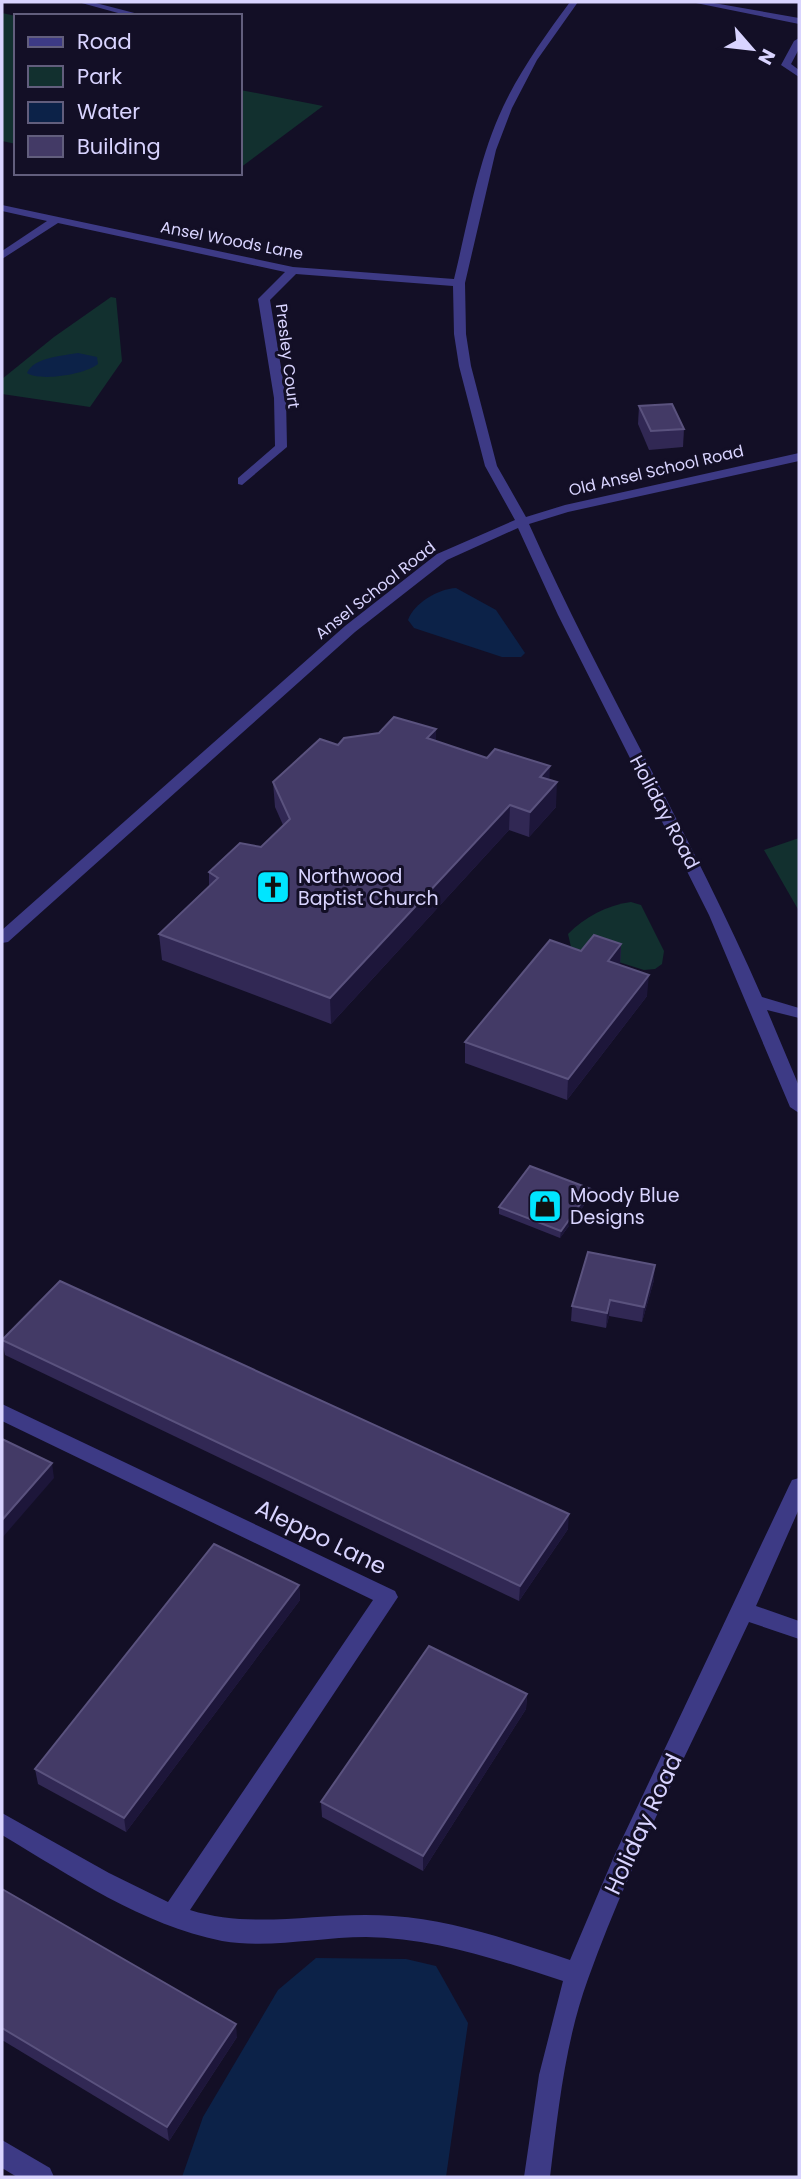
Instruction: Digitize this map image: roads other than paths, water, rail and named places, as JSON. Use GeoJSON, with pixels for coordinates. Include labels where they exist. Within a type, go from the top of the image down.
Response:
{"type":"FeatureCollection","features":[{"type":"Feature","properties":{"kind":"street"},"geometry":{"type":"LineString","coordinates":[[82,2],[133,14]]}},
{"type":"Feature","properties":{"kind":"street"},"geometry":{"type":"LineString","coordinates":[[522,522],[491,466],[465,366],[460,334],[459,283],[491,150],[507,108],[532,60],[575,2]]}},
{"type":"Feature","properties":{"kind":"street"},"geometry":{"type":"LineString","coordinates":[[695,2],[799,21]]}},
{"type":"Feature","properties":{"kind":"street"},"geometry":{"type":"LineString","coordinates":[[799,41],[786,65],[799,75]]}},
{"type":"Feature","properties":{"kind":"street","name":"Ansel Woods Lane"},"geometry":{"type":"LineString","coordinates":[[2,208],[293,270],[459,283]]}},
{"type":"Feature","properties":{"kind":"street"},"geometry":{"type":"LineString","coordinates":[[2,256],[55,220]]}},
{"type":"Feature","properties":{"kind":"street","name":"Presley Court"},"geometry":{"type":"LineString","coordinates":[[242,481],[281,447],[280,398],[264,299],[293,270]]}},
{"type":"Feature","properties":{"kind":"street","name":"Old Ansel School Road"},"geometry":{"type":"LineString","coordinates":[[522,522],[565,509],[799,457]]}},
{"type":"Feature","properties":{"kind":"street","name":"Ansel School Road"},"geometry":{"type":"LineString","coordinates":[[2,938],[350,629],[442,557],[522,522]]}},
{"type":"Feature","properties":{"kind":"street","name":"Holiday Road"},"geometry":{"type":"LineString","coordinates":[[522,522],[613,714],[703,885],[756,1001],[799,1107]]}},
{"type":"Feature","properties":{"kind":"street"},"geometry":{"type":"LineString","coordinates":[[756,1001],[799,1013]]}},
{"type":"Feature","properties":{"kind":"street","name":"Aleppo Lane"},"geometry":{"type":"LineString","coordinates":[[2,1412],[387,1597],[173,1914]]}},
{"type":"Feature","properties":{"kind":"street","name":"Holiday Road"},"geometry":{"type":"LineString","coordinates":[[537,2177],[542,2122],[561,2031],[578,1974],[618,1873],[744,1611],[799,1486]]}},
{"type":"Feature","properties":{"kind":"street"},"geometry":{"type":"LineString","coordinates":[[744,1611],[799,1630]]}},
{"type":"Feature","properties":{"kind":"street"},"geometry":{"type":"LineString","coordinates":[[2,1823],[147,1904],[208,1927],[268,1933],[368,1926],[460,1937],[578,1974]]}},
{"type":"Feature","properties":{"kind":"street"},"geometry":{"type":"LineString","coordinates":[[2,2153],[41,2177]]}},
{"type":"Feature","properties":{"kind":"water"},"geometry":{"type":"Polygon","coordinates":[[[78,353],[97,357],[98,364],[63,376],[42,377],[27,373],[42,360],[78,353]]]}},
{"type":"Feature","properties":{"kind":"water"},"geometry":{"type":"Polygon","coordinates":[[[456,588],[496,610],[525,653],[521,657],[502,657],[414,628],[408,620],[421,603],[434,594],[456,588]]]}},
{"type":"Feature","properties":{"kind":"water"},"geometry":{"type":"Polygon","coordinates":[[[316,1958],[406,1959],[436,1966],[468,2023],[446,2177],[182,2177],[203,2117],[278,1990],[316,1958]]]}},
{"type":"Feature","properties":{"kind":"place","name":"Northwood Baptist Church"},"geometry":{"type":"Point","coordinates":[273,887]}},
{"type":"Feature","properties":{"kind":"place","name":"Moody Blue Designs"},"geometry":{"type":"Point","coordinates":[545,1206]}}]}
